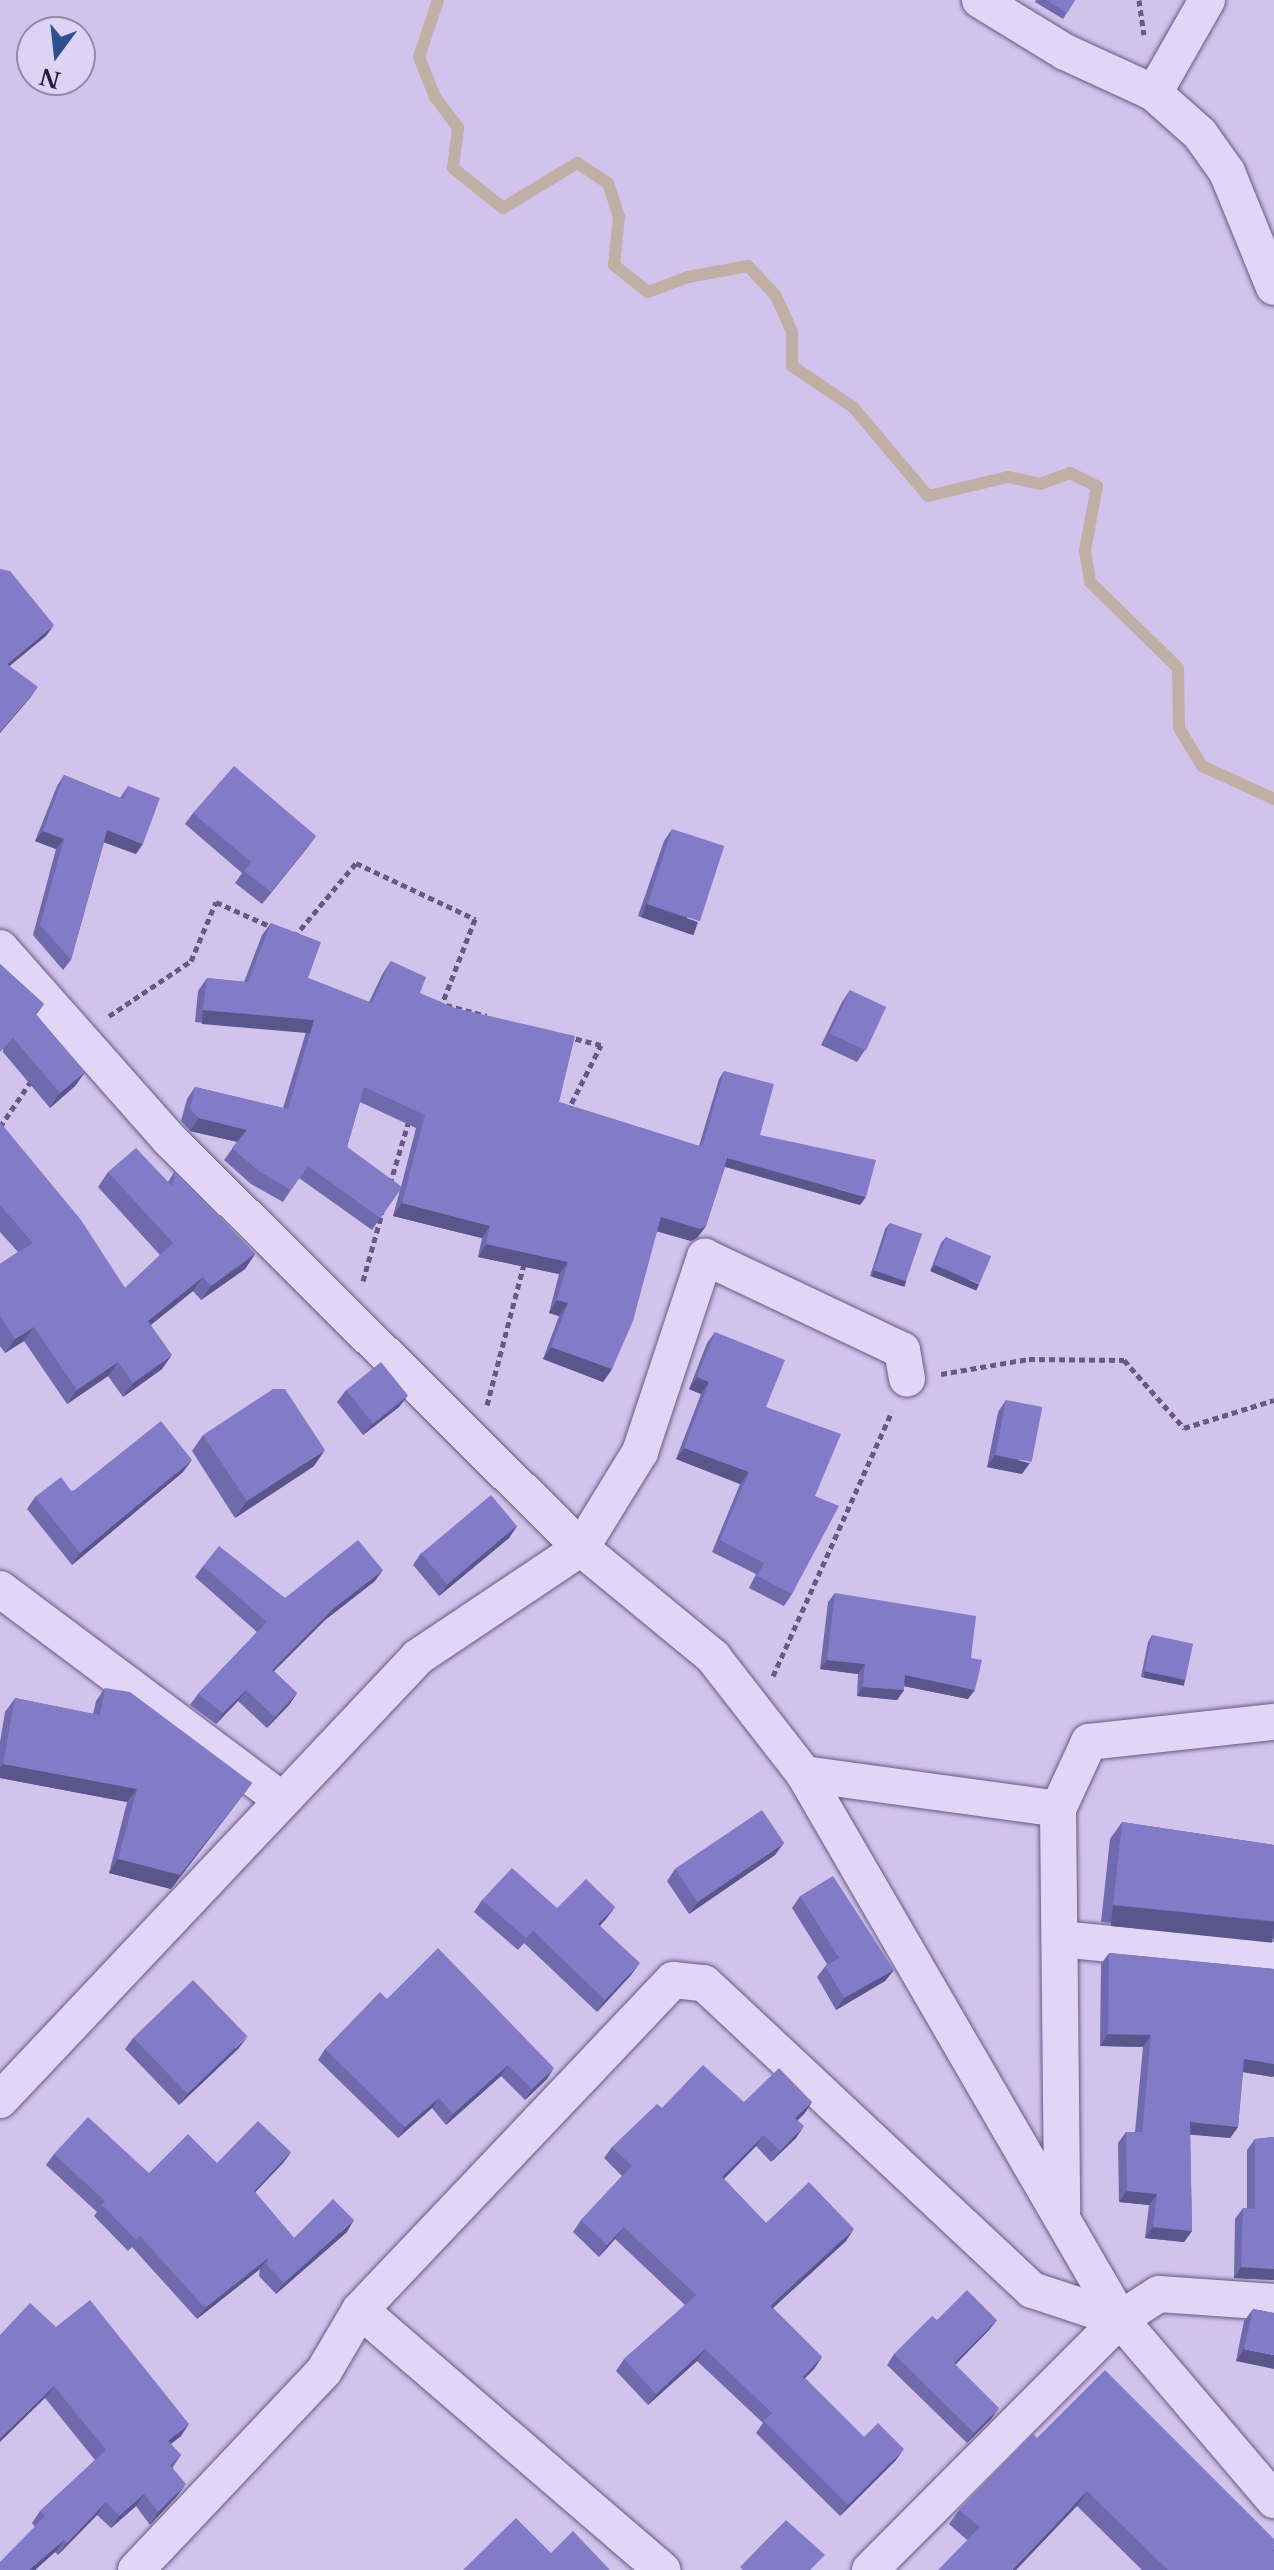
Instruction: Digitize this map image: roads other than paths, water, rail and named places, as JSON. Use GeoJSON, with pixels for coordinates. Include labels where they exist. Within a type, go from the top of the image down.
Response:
{"type":"FeatureCollection","features":[{"type":"Feature","properties":{"kind":"street"},"geometry":{"type":"LineString","coordinates":[[980,0],[1065,52],[1154,93],[1200,134],[1227,172],[1274,287]]}},
{"type":"Feature","properties":{"kind":"street"},"geometry":{"type":"LineString","coordinates":[[1154,93],[1207,0]]}},
{"type":"Feature","properties":{"kind":"street"},"geometry":{"type":"LineString","coordinates":[[0,948],[170,1140],[351,1320],[581,1548],[713,1657],[804,1774],[1120,2319],[1274,2500]]}},
{"type":"Feature","properties":{"kind":"street"},"geometry":{"type":"LineString","coordinates":[[0,2100],[418,1657],[581,1548],[640,1452],[705,1257],[902,1350],[907,1379]]}},
{"type":"Feature","properties":{"kind":"street"},"geometry":{"type":"LineString","coordinates":[[0,1589],[282,1800]]}},
{"type":"Feature","properties":{"kind":"street"},"geometry":{"type":"LineString","coordinates":[[1063,2216],[1058,1809],[1089,1742],[1274,1722]]}},
{"type":"Feature","properties":{"kind":"street"},"geometry":{"type":"LineString","coordinates":[[804,1774],[1058,1809]]}},
{"type":"Feature","properties":{"kind":"street"},"geometry":{"type":"LineString","coordinates":[[1060,1939],[1274,1960]]}},
{"type":"Feature","properties":{"kind":"street"},"geometry":{"type":"LineString","coordinates":[[136,2570],[324,2371],[360,2310],[673,1980],[704,1983],[1032,2290],[1120,2319]]}},
{"type":"Feature","properties":{"kind":"street"},"geometry":{"type":"LineString","coordinates":[[870,2570],[1120,2319],[1159,2294],[1274,2302]]}},
{"type":"Feature","properties":{"kind":"street"},"geometry":{"type":"LineString","coordinates":[[360,2310],[662,2570]]}},
{"type":"Feature","properties":{"kind":"waterway"},"geometry":{"type":"LineString","coordinates":[[438,0],[419,57],[435,97],[458,128],[453,168],[503,208],[577,163],[608,183],[619,217],[614,265],[648,292],[688,277],[748,266],[776,296],[792,332],[792,366],[853,407],[928,496],[1008,477],[1040,484],[1070,473],[1097,486],[1085,550],[1090,582],[1178,668],[1179,728],[1202,766],[1274,799]]}}]}
